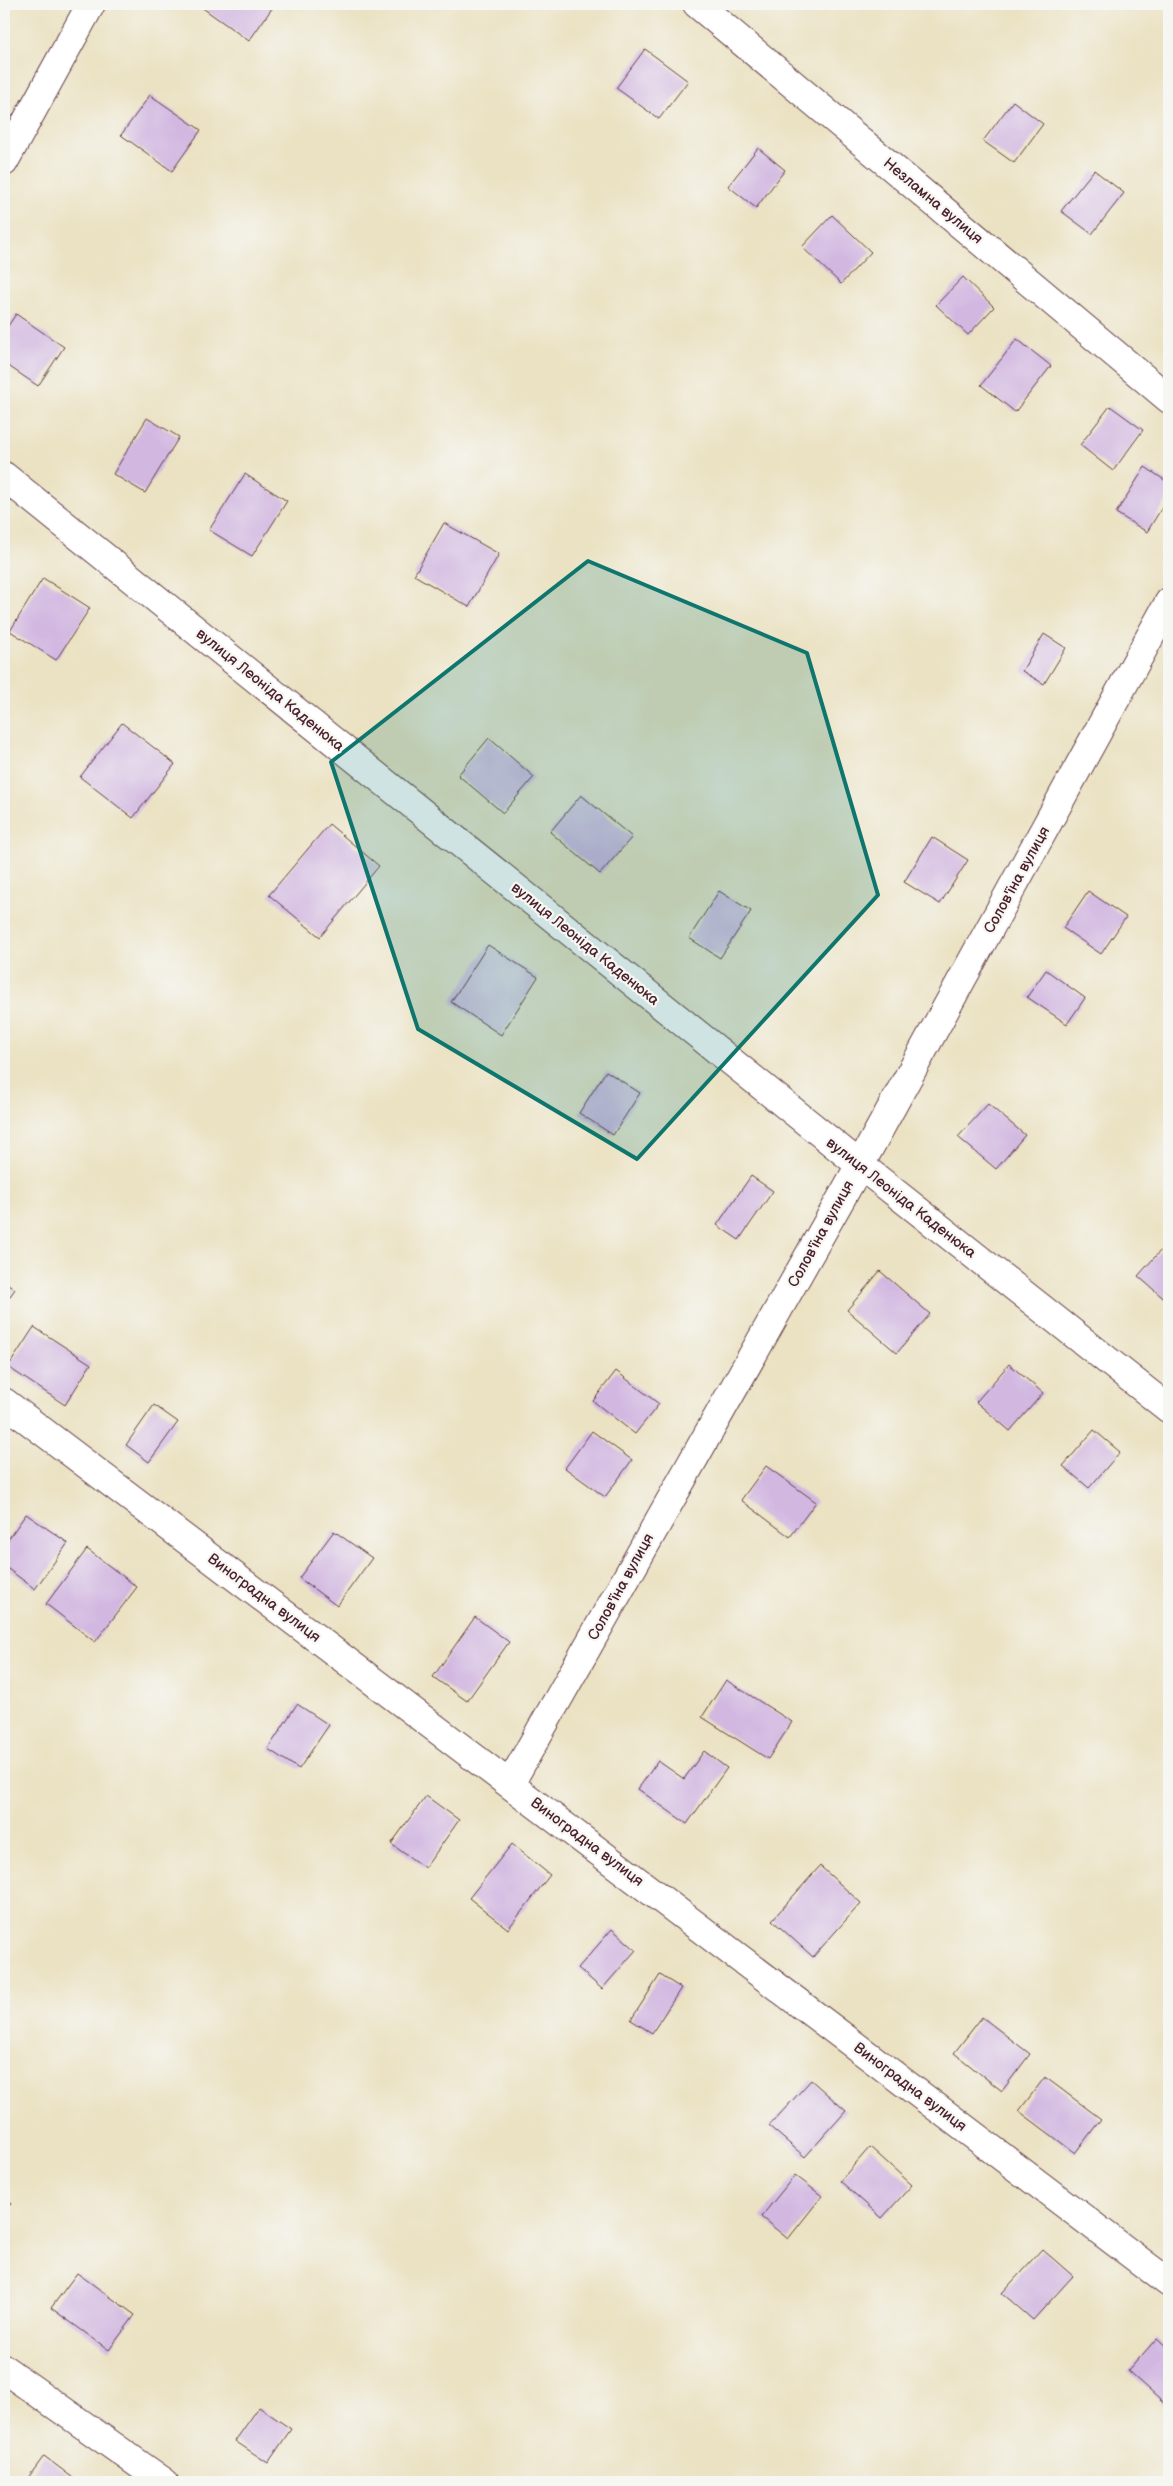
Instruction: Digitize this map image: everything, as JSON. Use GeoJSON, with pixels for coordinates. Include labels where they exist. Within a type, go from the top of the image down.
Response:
{"type":"FeatureCollection","features":[{"type":"Feature","properties":{"kind":"street"},"geometry":{"type":"LineString","coordinates":[[4,162],[91,4]]}},
{"type":"Feature","properties":{"kind":"street","name":"Незламна вулиця"},"geometry":{"type":"LineString","coordinates":[[697,4],[1169,399]]}},
{"type":"Feature","properties":{"kind":"street","name":"вулиця Леоніда Каденюка"},"geometry":{"type":"LineString","coordinates":[[4,476],[860,1165],[1169,1408]]}},
{"type":"Feature","properties":{"kind":"street","name":"Солов'їна вулиця"},"geometry":{"type":"LineString","coordinates":[[510,1784],[860,1165],[1169,602]]}},
{"type":"Feature","properties":{"kind":"street","name":"Виноградна вулиця"},"geometry":{"type":"LineString","coordinates":[[4,1402],[1169,2283]]}},
{"type":"Feature","properties":{"kind":"street"},"geometry":{"type":"LineString","coordinates":[[4,2369],[164,2482]]}},
{"type":"Feature","properties":{"kind":"highlighted area"},"geometry":{"type":"Polygon","coordinates":[[[588,561],[807,653],[878,895],[637,1159],[418,1029],[331,762],[588,561]]]}},
{"type":"Feature","properties":{"kind":"building"},"geometry":{"type":"Polygon","coordinates":[[[197,4],[275,4],[249,41],[197,4]]]}},
{"type":"Feature","properties":{"kind":"building"},"geometry":{"type":"Polygon","coordinates":[[[645,49],[688,81],[659,119],[616,88],[645,49]]]}},
{"type":"Feature","properties":{"kind":"building"},"geometry":{"type":"Polygon","coordinates":[[[150,95],[201,130],[172,171],[121,135],[150,95]]]}},
{"type":"Feature","properties":{"kind":"building"},"geometry":{"type":"Polygon","coordinates":[[[1013,101],[1043,124],[1014,163],[983,141],[1013,101]]]}},
{"type":"Feature","properties":{"kind":"building"},"geometry":{"type":"Polygon","coordinates":[[[758,148],[785,170],[756,208],[728,186],[758,148]]]}},
{"type":"Feature","properties":{"kind":"building"},"geometry":{"type":"Polygon","coordinates":[[[1094,170],[1124,193],[1092,234],[1061,211],[1094,170]]]}},
{"type":"Feature","properties":{"kind":"building"},"geometry":{"type":"Polygon","coordinates":[[[832,215],[871,252],[841,284],[802,247],[832,215]]]}},
{"type":"Feature","properties":{"kind":"building"},"geometry":{"type":"Polygon","coordinates":[[[963,277],[994,307],[968,335],[936,305],[963,277]]]}},
{"type":"Feature","properties":{"kind":"building"},"geometry":{"type":"Polygon","coordinates":[[[16,314],[64,347],[38,386],[4,363],[4,332],[16,314]]]}},
{"type":"Feature","properties":{"kind":"building"},"geometry":{"type":"Polygon","coordinates":[[[1017,339],[1051,366],[1015,412],[981,385],[1017,339]]]}},
{"type":"Feature","properties":{"kind":"building"},"geometry":{"type":"Polygon","coordinates":[[[1110,406],[1143,430],[1113,471],[1080,445],[1110,406]]]}},
{"type":"Feature","properties":{"kind":"building"},"geometry":{"type":"Polygon","coordinates":[[[147,418],[179,437],[145,493],[113,474],[147,418]]]}},
{"type":"Feature","properties":{"kind":"building"},"geometry":{"type":"Polygon","coordinates":[[[1145,467],[1169,483],[1169,496],[1147,532],[1116,513],[1145,467]]]}},
{"type":"Feature","properties":{"kind":"building"},"geometry":{"type":"Polygon","coordinates":[[[245,474],[287,501],[252,556],[209,530],[245,474]]]}},
{"type":"Feature","properties":{"kind":"building"},"geometry":{"type":"Polygon","coordinates":[[[444,523],[499,554],[469,607],[414,575],[444,523]]]}},
{"type":"Feature","properties":{"kind":"building"},"geometry":{"type":"Polygon","coordinates":[[[43,578],[90,608],[56,660],[10,631],[43,578]]]}},
{"type":"Feature","properties":{"kind":"building"},"geometry":{"type":"Polygon","coordinates":[[[1044,634],[1066,648],[1044,684],[1022,671],[1044,634]]]}},
{"type":"Feature","properties":{"kind":"building"},"geometry":{"type":"Polygon","coordinates":[[[122,723],[175,764],[133,818],[80,777],[122,723]]]}},
{"type":"Feature","properties":{"kind":"building"},"geometry":{"type":"Polygon","coordinates":[[[489,738],[534,777],[503,813],[458,775],[489,738]]]}},
{"type":"Feature","properties":{"kind":"building"},"geometry":{"type":"Polygon","coordinates":[[[581,795],[632,837],[600,874],[550,832],[581,795]]]}},
{"type":"Feature","properties":{"kind":"building"},"geometry":{"type":"Polygon","coordinates":[[[329,824],[379,866],[320,937],[269,895],[329,824]]]}},
{"type":"Feature","properties":{"kind":"building"},"geometry":{"type":"Polygon","coordinates":[[[932,837],[968,860],[940,904],[904,882],[932,837]]]}},
{"type":"Feature","properties":{"kind":"building"},"geometry":{"type":"Polygon","coordinates":[[[719,891],[751,911],[720,958],[689,938],[719,891]]]}},
{"type":"Feature","properties":{"kind":"building"},"geometry":{"type":"Polygon","coordinates":[[[1088,891],[1126,917],[1101,954],[1063,928],[1088,891]]]}},
{"type":"Feature","properties":{"kind":"building"},"geometry":{"type":"Polygon","coordinates":[[[488,945],[538,977],[501,1035],[451,1002],[488,945]]]}},
{"type":"Feature","properties":{"kind":"building"},"geometry":{"type":"Polygon","coordinates":[[[1046,970],[1085,998],[1067,1024],[1027,997],[1046,970]]]}},
{"type":"Feature","properties":{"kind":"building"},"geometry":{"type":"Polygon","coordinates":[[[606,1071],[640,1093],[613,1135],[579,1113],[606,1071]]]}},
{"type":"Feature","properties":{"kind":"building"},"geometry":{"type":"Polygon","coordinates":[[[988,1104],[1025,1135],[996,1169],[958,1137],[988,1104]]]}},
{"type":"Feature","properties":{"kind":"building"},"geometry":{"type":"Polygon","coordinates":[[[751,1176],[773,1191],[739,1240],[717,1225],[751,1176]]]}},
{"type":"Feature","properties":{"kind":"building"},"geometry":{"type":"Polygon","coordinates":[[[1169,1241],[1169,1303],[1138,1276],[1169,1241]]]}},
{"type":"Feature","properties":{"kind":"building"},"geometry":{"type":"Polygon","coordinates":[[[880,1271],[930,1314],[897,1353],[847,1310],[880,1271]]]}},
{"type":"Feature","properties":{"kind":"building"},"geometry":{"type":"Polygon","coordinates":[[[4,1281],[15,1289],[4,1305],[4,1281]]]}},
{"type":"Feature","properties":{"kind":"building"},"geometry":{"type":"Polygon","coordinates":[[[34,1327],[91,1364],[65,1405],[8,1367],[34,1327]]]}},
{"type":"Feature","properties":{"kind":"building"},"geometry":{"type":"Polygon","coordinates":[[[1009,1364],[1043,1393],[1010,1431],[976,1402],[1009,1364]]]}},
{"type":"Feature","properties":{"kind":"building"},"geometry":{"type":"Polygon","coordinates":[[[616,1371],[659,1404],[635,1434],[593,1401],[616,1371]]]}},
{"type":"Feature","properties":{"kind":"building"},"geometry":{"type":"Polygon","coordinates":[[[154,1405],[178,1422],[149,1462],[126,1445],[154,1405]]]}},
{"type":"Feature","properties":{"kind":"building"},"geometry":{"type":"Polygon","coordinates":[[[1094,1430],[1120,1452],[1089,1488],[1063,1466],[1094,1430]]]}},
{"type":"Feature","properties":{"kind":"building"},"geometry":{"type":"Polygon","coordinates":[[[592,1431],[632,1460],[605,1497],[565,1468],[592,1431]]]}},
{"type":"Feature","properties":{"kind":"building"},"geometry":{"type":"Polygon","coordinates":[[[766,1466],[816,1502],[790,1537],[741,1500],[766,1466]]]}},
{"type":"Feature","properties":{"kind":"building"},"geometry":{"type":"Polygon","coordinates":[[[26,1514],[68,1543],[35,1589],[4,1566],[4,1545],[26,1514]]]}},
{"type":"Feature","properties":{"kind":"building"},"geometry":{"type":"Polygon","coordinates":[[[334,1531],[372,1558],[337,1606],[299,1578],[334,1531]]]}},
{"type":"Feature","properties":{"kind":"building"},"geometry":{"type":"Polygon","coordinates":[[[87,1549],[137,1587],[95,1642],[46,1604],[87,1549]]]}},
{"type":"Feature","properties":{"kind":"building"},"geometry":{"type":"Polygon","coordinates":[[[475,1617],[509,1642],[467,1701],[433,1677],[475,1617]]]}},
{"type":"Feature","properties":{"kind":"building"},"geometry":{"type":"Polygon","coordinates":[[[726,1680],[792,1722],[768,1759],[702,1717],[726,1680]]]}},
{"type":"Feature","properties":{"kind":"building"},"geometry":{"type":"Polygon","coordinates":[[[297,1704],[329,1725],[299,1769],[268,1749],[297,1704]]]}},
{"type":"Feature","properties":{"kind":"building"},"geometry":{"type":"Polygon","coordinates":[[[704,1751],[727,1768],[687,1824],[638,1789],[658,1761],[684,1779],[704,1751]]]}},
{"type":"Feature","properties":{"kind":"building"},"geometry":{"type":"Polygon","coordinates":[[[426,1796],[459,1820],[425,1868],[391,1844],[426,1796]]]}},
{"type":"Feature","properties":{"kind":"building"},"geometry":{"type":"Polygon","coordinates":[[[512,1844],[550,1875],[508,1929],[469,1898],[512,1844]]]}},
{"type":"Feature","properties":{"kind":"building"},"geometry":{"type":"Polygon","coordinates":[[[820,1866],[861,1903],[813,1957],[772,1920],[820,1866]]]}},
{"type":"Feature","properties":{"kind":"building"},"geometry":{"type":"Polygon","coordinates":[[[612,1929],[636,1950],[602,1989],[578,1968],[612,1929]]]}},
{"type":"Feature","properties":{"kind":"building"},"geometry":{"type":"Polygon","coordinates":[[[660,1975],[681,1988],[652,2033],[631,2020],[660,1975]]]}},
{"type":"Feature","properties":{"kind":"building"},"geometry":{"type":"Polygon","coordinates":[[[982,2017],[1030,2054],[1002,2091],[954,2053],[982,2017]]]}},
{"type":"Feature","properties":{"kind":"building"},"geometry":{"type":"Polygon","coordinates":[[[1045,2077],[1101,2119],[1075,2153],[1019,2111],[1045,2077]]]}},
{"type":"Feature","properties":{"kind":"building"},"geometry":{"type":"Polygon","coordinates":[[[811,2080],[846,2111],[805,2157],[769,2126],[811,2080]]]}},
{"type":"Feature","properties":{"kind":"building"},"geometry":{"type":"Polygon","coordinates":[[[870,2147],[912,2185],[882,2218],[840,2181],[870,2147]]]}},
{"type":"Feature","properties":{"kind":"building"},"geometry":{"type":"Polygon","coordinates":[[[795,2175],[822,2196],[788,2239],[761,2217],[795,2175]]]}},
{"type":"Feature","properties":{"kind":"building"},"geometry":{"type":"Polygon","coordinates":[[[4,2196],[11,2203],[4,2211],[4,2196]]]}},
{"type":"Feature","properties":{"kind":"building"},"geometry":{"type":"Polygon","coordinates":[[[1042,2249],[1073,2276],[1033,2320],[1002,2293],[1042,2249]]]}},
{"type":"Feature","properties":{"kind":"building"},"geometry":{"type":"Polygon","coordinates":[[[77,2273],[135,2315],[109,2350],[51,2308],[77,2273]]]}},
{"type":"Feature","properties":{"kind":"building"},"geometry":{"type":"Polygon","coordinates":[[[1157,2338],[1169,2349],[1169,2408],[1128,2371],[1157,2338]]]}},
{"type":"Feature","properties":{"kind":"building"},"geometry":{"type":"Polygon","coordinates":[[[259,2407],[291,2429],[268,2463],[235,2441],[259,2407]]]}},
{"type":"Feature","properties":{"kind":"building"},"geometry":{"type":"Polygon","coordinates":[[[44,2456],[77,2481],[25,2482],[44,2456]]]}}]}
